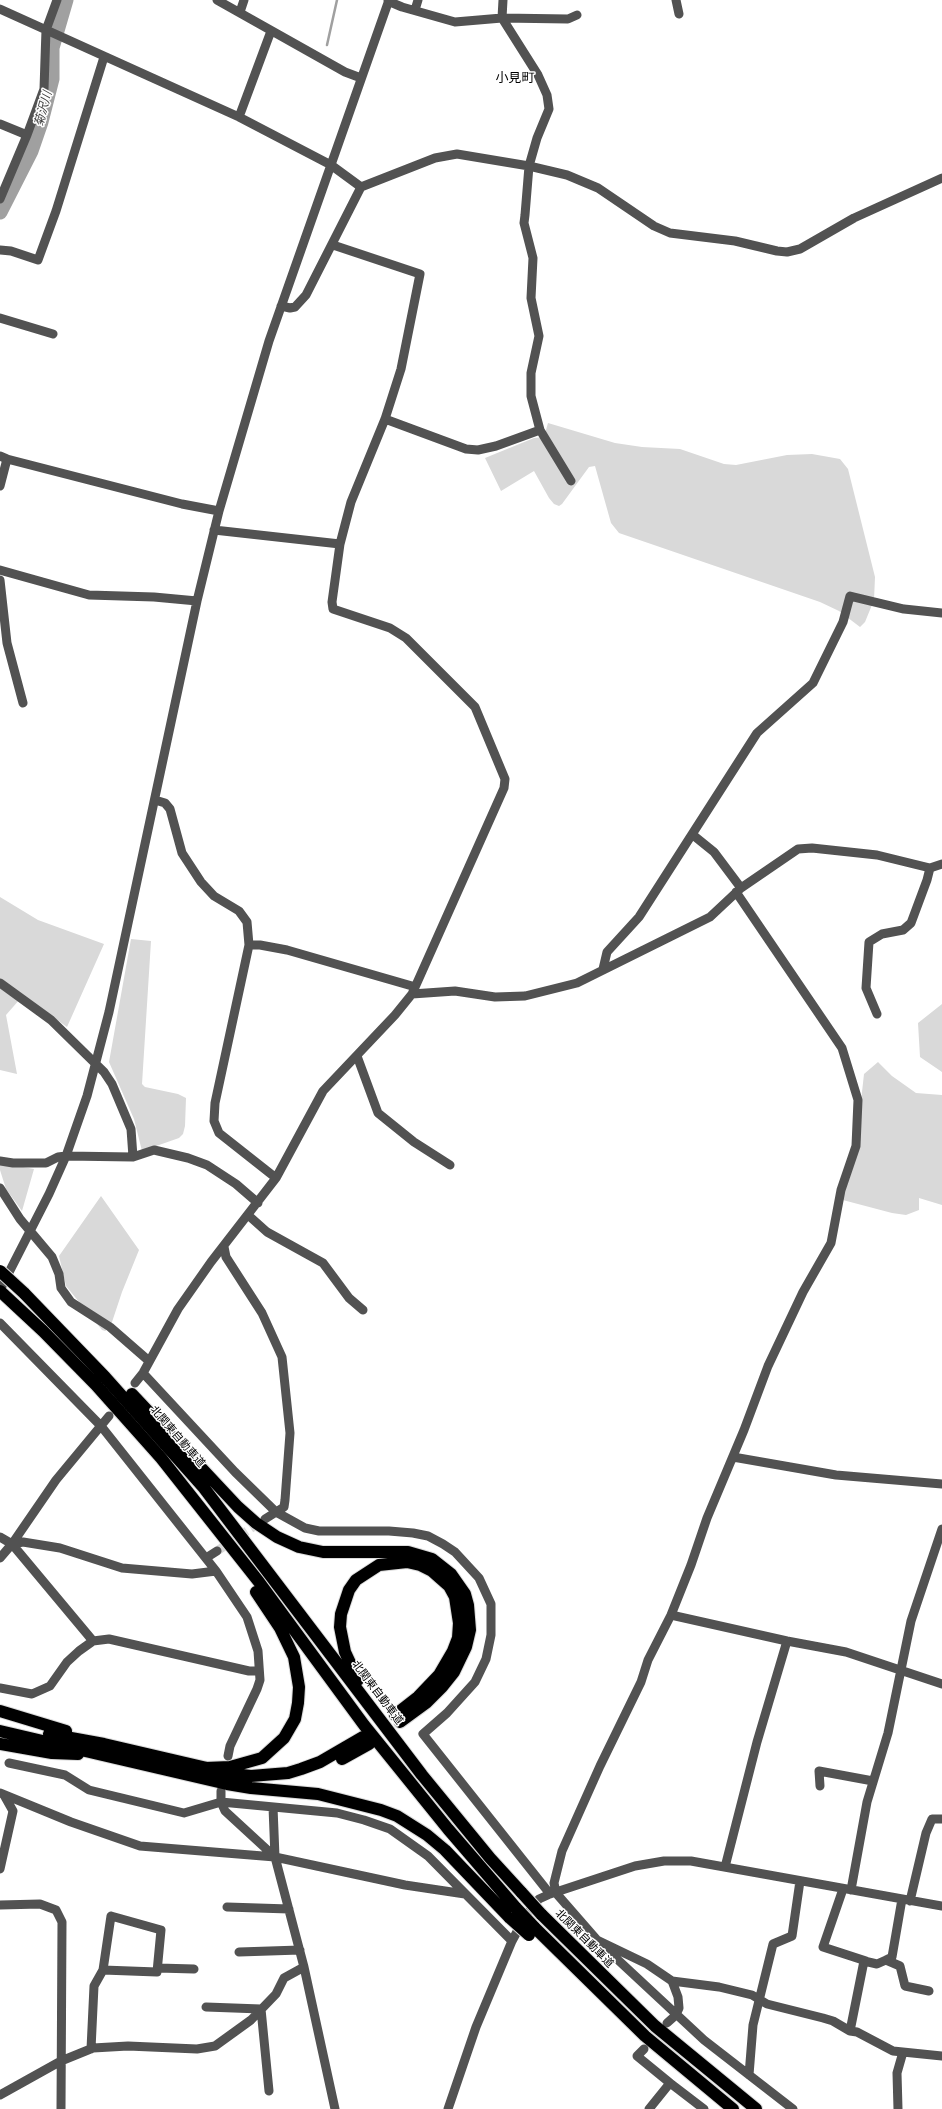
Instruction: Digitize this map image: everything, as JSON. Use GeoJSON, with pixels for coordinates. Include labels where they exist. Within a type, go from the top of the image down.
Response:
{"type":"FeatureCollection","features":[{"type":"Feature","properties":{"kind":"highway","name":"北関東自動車道"},"geometry":{"type":"LineString","coordinates":[[0,1270],[136,1410],[204,1488],[422,1775],[459,1821],[522,1893],[541,1914],[655,2026],[756,2109]]}},
{"type":"Feature","properties":{"kind":"highway"},"geometry":{"type":"LineString","coordinates":[[0,1290],[96,1385],[161,1458],[259,1582],[368,1731],[466,1851],[513,1913]]}},
{"type":"Feature","properties":{"kind":"highway"},"geometry":{"type":"LineString","coordinates":[[52,1322],[111,1372],[238,1507],[267,1530],[288,1543],[317,1551],[408,1552],[432,1559],[451,1574],[465,1594],[468,1605],[470,1630],[466,1647],[456,1668],[442,1687],[426,1703],[398,1719],[439,1675],[453,1651],[458,1638],[458,1609],[449,1586],[432,1571],[420,1565],[407,1562],[379,1565],[356,1580],[349,1590],[341,1614],[342,1640],[349,1664],[361,1687],[420,1761],[459,1821]]}},
{"type":"Feature","properties":{"kind":"highway"},"geometry":{"type":"LineString","coordinates":[[161,1458],[191,1506],[276,1619],[291,1650],[299,1679],[299,1696],[294,1719],[290,1730],[277,1746],[262,1758],[252,1762],[230,1767],[205,1768]]}},
{"type":"Feature","properties":{"kind":"highway"},"geometry":{"type":"LineString","coordinates":[[0,1711],[43,1723],[103,1749]]}},
{"type":"Feature","properties":{"kind":"highway"},"geometry":{"type":"LineString","coordinates":[[0,1723],[142,1758],[251,1776],[288,1772],[320,1762],[366,1740],[323,1768],[305,1776],[276,1783],[224,1787]]}},
{"type":"Feature","properties":{"kind":"highway"},"geometry":{"type":"LineString","coordinates":[[0,1730],[103,1749]]}},
{"type":"Feature","properties":{"kind":"highway"},"geometry":{"type":"LineString","coordinates":[[0,1744],[52,1753],[103,1749]]}},
{"type":"Feature","properties":{"kind":"highway"},"geometry":{"type":"LineString","coordinates":[[142,1758],[224,1787],[318,1794],[363,1804],[397,1816],[427,1835],[445,1850],[645,2036],[733,2109]]}},
{"type":"Feature","properties":{"kind":"street"},"geometry":{"type":"LineString","coordinates":[[0,199],[27,135],[44,89],[46,30],[57,0]]}},
{"type":"Feature","properties":{"kind":"street"},"geometry":{"type":"LineString","coordinates":[[217,0],[345,72],[361,78]]}},
{"type":"Feature","properties":{"kind":"street"},"geometry":{"type":"LineString","coordinates":[[240,12],[244,0]]}},
{"type":"Feature","properties":{"kind":"street"},"geometry":{"type":"LineString","coordinates":[[0,1290],[30,1233],[66,1156],[96,1063],[155,800],[197,601],[219,511],[281,306],[389,0],[402,7],[455,22],[502,18],[568,19],[577,16]]}},
{"type":"Feature","properties":{"kind":"street"},"geometry":{"type":"LineString","coordinates":[[415,10],[418,0]]}},
{"type":"Feature","properties":{"kind":"street"},"geometry":{"type":"LineString","coordinates":[[503,0],[502,18],[538,75],[546,95],[549,109],[537,138],[529,166],[524,223],[533,258],[531,298],[539,336],[531,373],[532,396],[540,430],[571,481]]}},
{"type":"Feature","properties":{"kind":"street"},"geometry":{"type":"LineString","coordinates":[[676,0],[679,14]]}},
{"type":"Feature","properties":{"kind":"street"},"geometry":{"type":"LineString","coordinates":[[0,9],[239,118],[331,165],[361,187]]}},
{"type":"Feature","properties":{"kind":"street"},"geometry":{"type":"LineString","coordinates":[[239,118],[271,31]]}},
{"type":"Feature","properties":{"kind":"street"},"geometry":{"type":"LineString","coordinates":[[0,250],[11,251],[38,260],[56,210],[104,57]]}},
{"type":"Feature","properties":{"kind":"street"},"geometry":{"type":"LineString","coordinates":[[0,124],[27,135]]}},
{"type":"Feature","properties":{"kind":"street"},"geometry":{"type":"LineString","coordinates":[[281,306],[290,308],[300,304],[317,277],[361,187],[435,158],[457,154],[529,166],[567,175],[598,188],[654,226],[670,233],[735,241],[782,251],[800,248],[854,218],[942,178]]}},
{"type":"Feature","properties":{"kind":"street"},"geometry":{"type":"LineString","coordinates":[[135,1383],[143,1373],[178,1309],[211,1262],[276,1178],[323,1091],[395,1015],[413,992],[504,788],[505,779],[475,707],[406,638],[390,628],[333,609],[332,602],[340,544],[351,502],[386,419],[401,369],[420,274],[333,245]]}},
{"type":"Feature","properties":{"kind":"street"},"geometry":{"type":"LineString","coordinates":[[0,318],[53,334]]}},
{"type":"Feature","properties":{"kind":"street"},"geometry":{"type":"LineString","coordinates":[[386,419],[466,449],[478,450],[496,446],[540,430]]}},
{"type":"Feature","properties":{"kind":"street"},"geometry":{"type":"LineString","coordinates":[[0,486],[4,458],[182,504],[219,511]]}},
{"type":"Feature","properties":{"kind":"street"},"geometry":{"type":"LineString","coordinates":[[214,530],[340,544]]}},
{"type":"Feature","properties":{"kind":"street"},"geometry":{"type":"LineString","coordinates":[[0,570],[89,595],[154,597],[197,601]]}},
{"type":"Feature","properties":{"kind":"street"},"geometry":{"type":"LineString","coordinates":[[0,580],[7,643],[23,703]]}},
{"type":"Feature","properties":{"kind":"street"},"geometry":{"type":"LineString","coordinates":[[603,969],[608,952],[639,918],[757,733],[813,683],[844,622],[850,596],[904,609],[942,613]]}},
{"type":"Feature","properties":{"kind":"street"},"geometry":{"type":"LineString","coordinates":[[155,800],[165,803],[170,810],[182,853],[201,882],[214,896],[245,917],[249,929],[249,945],[214,1103],[214,1121],[219,1133],[276,1178]]}},
{"type":"Feature","properties":{"kind":"street"},"geometry":{"type":"LineString","coordinates":[[553,1893],[562,1851],[600,1766],[641,1682],[648,1660],[671,1615],[768,1366],[803,1292],[831,1243],[841,1190],[856,1146],[858,1100],[842,1048],[714,852],[693,835]]}},
{"type":"Feature","properties":{"kind":"street"},"geometry":{"type":"LineString","coordinates":[[413,992],[455,991],[495,997],[525,996],[577,983],[710,917],[739,890],[798,849],[812,848],[877,855],[930,868],[942,864]]}},
{"type":"Feature","properties":{"kind":"street"},"geometry":{"type":"LineString","coordinates":[[877,1014],[866,988],[869,942],[882,934],[903,930],[911,923],[930,868]]}},
{"type":"Feature","properties":{"kind":"street"},"geometry":{"type":"LineString","coordinates":[[249,945],[260,945],[287,950],[412,986],[413,992]]}},
{"type":"Feature","properties":{"kind":"street"},"geometry":{"type":"LineString","coordinates":[[0,983],[41,1012],[80,1050],[96,1063],[112,1084],[131,1129],[133,1157]]}},
{"type":"Feature","properties":{"kind":"street"},"geometry":{"type":"LineString","coordinates":[[357,1056],[378,1113],[399,1130],[450,1165]]}},
{"type":"Feature","properties":{"kind":"street"},"geometry":{"type":"LineString","coordinates":[[0,1161],[13,1163],[46,1163],[58,1157],[66,1156],[133,1157],[154,1150],[188,1158],[207,1165],[258,1203]]}},
{"type":"Feature","properties":{"kind":"street"},"geometry":{"type":"LineString","coordinates":[[0,1188],[30,1233],[52,1257],[59,1274],[61,1288],[71,1302],[110,1327],[149,1361]]}},
{"type":"Feature","properties":{"kind":"street"},"geometry":{"type":"LineString","coordinates":[[248,1215],[267,1232],[323,1263],[349,1298],[363,1310]]}},
{"type":"Feature","properties":{"kind":"street"},"geometry":{"type":"LineString","coordinates":[[224,1247],[226,1257],[262,1313],[282,1357],[290,1433],[285,1500],[284,1507],[265,1520]]}},
{"type":"Feature","properties":{"kind":"street"},"geometry":{"type":"LineString","coordinates":[[0,1322],[101,1426],[216,1571],[247,1616],[258,1651],[260,1680],[230,1746],[228,1756]]}},
{"type":"Feature","properties":{"kind":"street"},"geometry":{"type":"LineString","coordinates":[[143,1373],[235,1472],[276,1512],[305,1528],[319,1531],[389,1531],[428,1536],[455,1552],[480,1578],[492,1604],[492,1635],[486,1659],[475,1682],[447,1713],[423,1734],[553,1893],[597,1940],[676,2015],[793,2109]]}},
{"type":"Feature","properties":{"kind":"street"},"geometry":{"type":"LineString","coordinates":[[0,1558],[12,1544],[56,1480],[109,1416]]}},
{"type":"Feature","properties":{"kind":"street"},"geometry":{"type":"LineString","coordinates":[[733,1457],[836,1475],[942,1484]]}},
{"type":"Feature","properties":{"kind":"street"},"geometry":{"type":"LineString","coordinates":[[942,1530],[911,1621],[888,1733],[867,1802],[847,1890],[823,1947],[877,1964],[892,1956],[906,1900],[926,1833],[932,1819],[942,1819]]}},
{"type":"Feature","properties":{"kind":"street"},"geometry":{"type":"LineString","coordinates":[[0,1537],[12,1544],[93,1641]]}},
{"type":"Feature","properties":{"kind":"street"},"geometry":{"type":"LineString","coordinates":[[12,1544],[23,1542],[60,1548],[122,1568],[192,1574],[216,1571]]}},
{"type":"Feature","properties":{"kind":"street"},"geometry":{"type":"LineString","coordinates":[[206,1558],[217,1551]]}},
{"type":"Feature","properties":{"kind":"street"},"geometry":{"type":"LineString","coordinates":[[671,1615],[787,1641],[846,1652],[942,1684]]}},
{"type":"Feature","properties":{"kind":"street"},"geometry":{"type":"LineString","coordinates":[[0,1688],[32,1694],[50,1686],[67,1662],[79,1651],[93,1641],[109,1639],[249,1671],[259,1671]]}},
{"type":"Feature","properties":{"kind":"street"},"geometry":{"type":"LineString","coordinates":[[725,1867],[757,1742],[787,1641]]}},
{"type":"Feature","properties":{"kind":"street"},"geometry":{"type":"LineString","coordinates":[[9,1763],[64,1775],[89,1790],[177,1812],[190,1812],[221,1802],[273,1806],[337,1813],[390,1829],[428,1856],[512,1941]]}},
{"type":"Feature","properties":{"kind":"street"},"geometry":{"type":"LineString","coordinates":[[820,1786],[819,1771],[873,1781]]}},
{"type":"Feature","properties":{"kind":"street"},"geometry":{"type":"LineString","coordinates":[[224,1787],[221,1802],[225,1811],[238,1826],[275,1857]]}},
{"type":"Feature","properties":{"kind":"street"},"geometry":{"type":"LineString","coordinates":[[2,1794],[71,1822],[140,1846],[275,1857],[405,1885],[465,1894]]}},
{"type":"Feature","properties":{"kind":"street"},"geometry":{"type":"LineString","coordinates":[[0,1869],[13,1810],[2,1794]]}},
{"type":"Feature","properties":{"kind":"street"},"geometry":{"type":"LineString","coordinates":[[273,1806],[275,1857],[300,1950],[335,2109]]}},
{"type":"Feature","properties":{"kind":"street"},"geometry":{"type":"LineString","coordinates":[[448,2109],[476,2028],[512,1941],[526,1914],[539,1900],[553,1893],[635,1866],[664,1861],[691,1861],[942,1906]]}},
{"type":"Feature","properties":{"kind":"street"},"geometry":{"type":"LineString","coordinates":[[749,2075],[751,2035],[773,1944],[792,1936],[800,1881]]}},
{"type":"Feature","properties":{"kind":"street"},"geometry":{"type":"LineString","coordinates":[[0,1905],[40,1904],[56,1910],[62,1922],[61,2109]]}},
{"type":"Feature","properties":{"kind":"street"},"geometry":{"type":"LineString","coordinates":[[227,1907],[289,1909]]}},
{"type":"Feature","properties":{"kind":"street"},"geometry":{"type":"LineString","coordinates":[[90,2049],[94,1986],[103,1970],[111,1916],[161,1930],[157,1972],[103,1970]]}},
{"type":"Feature","properties":{"kind":"street"},"geometry":{"type":"LineString","coordinates":[[597,1940],[648,1964],[672,1981],[719,1987],[760,1999],[767,2004],[834,2021],[850,2031],[857,2032],[894,2051],[942,2056]]}},
{"type":"Feature","properties":{"kind":"street"},"geometry":{"type":"LineString","coordinates":[[239,1952],[300,1950]]}},
{"type":"Feature","properties":{"kind":"street"},"geometry":{"type":"LineString","coordinates":[[886,1960],[900,1966],[904,1986],[929,1991]]}},
{"type":"Feature","properties":{"kind":"street"},"geometry":{"type":"LineString","coordinates":[[850,2031],[864,1961],[866,1961]]}},
{"type":"Feature","properties":{"kind":"street"},"geometry":{"type":"LineString","coordinates":[[0,2094],[61,2061],[90,2049],[128,2046],[197,2050],[214,2046],[251,2020],[276,1994],[284,1978],[304,1967]]}},
{"type":"Feature","properties":{"kind":"street"},"geometry":{"type":"LineString","coordinates":[[158,1968],[194,1969]]}},
{"type":"Feature","properties":{"kind":"street"},"geometry":{"type":"LineString","coordinates":[[667,2023],[676,2015],[679,2008],[678,1997],[672,1981]]}},
{"type":"Feature","properties":{"kind":"street"},"geometry":{"type":"LineString","coordinates":[[206,2007],[261,2009]]}},
{"type":"Feature","properties":{"kind":"street"},"geometry":{"type":"LineString","coordinates":[[261,2009],[269,2091]]}},
{"type":"Feature","properties":{"kind":"street"},"geometry":{"type":"LineString","coordinates":[[644,2049],[637,2056],[704,2109]]}},
{"type":"Feature","properties":{"kind":"street"},"geometry":{"type":"LineString","coordinates":[[898,2109],[897,2073],[903,2052]]}},
{"type":"Feature","properties":{"kind":"street"},"geometry":{"type":"LineString","coordinates":[[649,2109],[670,2083]]}},
{"type":"Feature","properties":{"kind":"shaded area"},"geometry":{"type":"Polygon","coordinates":[[[548,423],[615,443],[642,447],[680,449],[724,464],[736,465],[787,455],[812,454],[840,459],[848,469],[875,577],[874,600],[865,622],[860,627],[839,611],[820,602],[619,533],[611,523],[595,466],[589,467],[559,506],[554,504],[549,498],[534,471],[501,491],[485,458],[534,438],[544,437],[548,423]]]}},
{"type":"Feature","properties":{"kind":"shaded area"},"geometry":{"type":"Polygon","coordinates":[[[0,897],[38,920],[104,944],[67,1027],[30,1000],[20,999],[6,1015],[17,1074],[0,1070],[0,897]]]}},
{"type":"Feature","properties":{"kind":"shaded area"},"geometry":{"type":"Polygon","coordinates":[[[131,939],[151,941],[142,1084],[145,1087],[178,1094],[186,1098],[185,1126],[183,1134],[179,1138],[142,1151],[134,1119],[109,1062],[131,939]]]}},
{"type":"Feature","properties":{"kind":"shaded area"},"geometry":{"type":"Polygon","coordinates":[[[942,1004],[942,1072],[920,1057],[918,1023],[942,1004]]]}},
{"type":"Feature","properties":{"kind":"shaded area"},"geometry":{"type":"Polygon","coordinates":[[[878,1062],[892,1076],[916,1093],[942,1095],[942,1205],[919,1198],[919,1210],[906,1215],[892,1213],[839,1199],[856,1146],[864,1074],[878,1062]]]}},
{"type":"Feature","properties":{"kind":"shaded area"},"geometry":{"type":"Polygon","coordinates":[[[0,1163],[34,1169],[22,1211],[6,1189],[0,1170],[0,1163]]]}},
{"type":"Feature","properties":{"kind":"shaded area"},"geometry":{"type":"Polygon","coordinates":[[[101,1196],[139,1250],[122,1292],[110,1328],[105,1331],[102,1330],[66,1286],[59,1256],[101,1196]]]}},
{"type":"Feature","properties":{"kind":"waterway","name":"菊沢川"},"geometry":{"type":"LineString","coordinates":[[0,212],[31,151],[41,122],[52,79],[52,48],[66,0]]}},
{"type":"Feature","properties":{"kind":"waterway"},"geometry":{"type":"LineString","coordinates":[[327,45],[337,0]]}},
{"type":"Feature","properties":{"kind":"tunnel"},"geometry":{"type":"LineString","coordinates":[[217,1551],[262,1521]]}},
{"type":"Feature","properties":{"kind":"tunnel"},"geometry":{"type":"LineString","coordinates":[[363,1737],[395,1715]]}},
{"type":"Feature","properties":{"kind":"tunnel"},"geometry":{"type":"LineString","coordinates":[[369,1744],[400,1722]]}},
{"type":"Feature","properties":{"kind":"district","name":"小見町"},"geometry":{"type":"Point","coordinates":[515,79]}}]}
